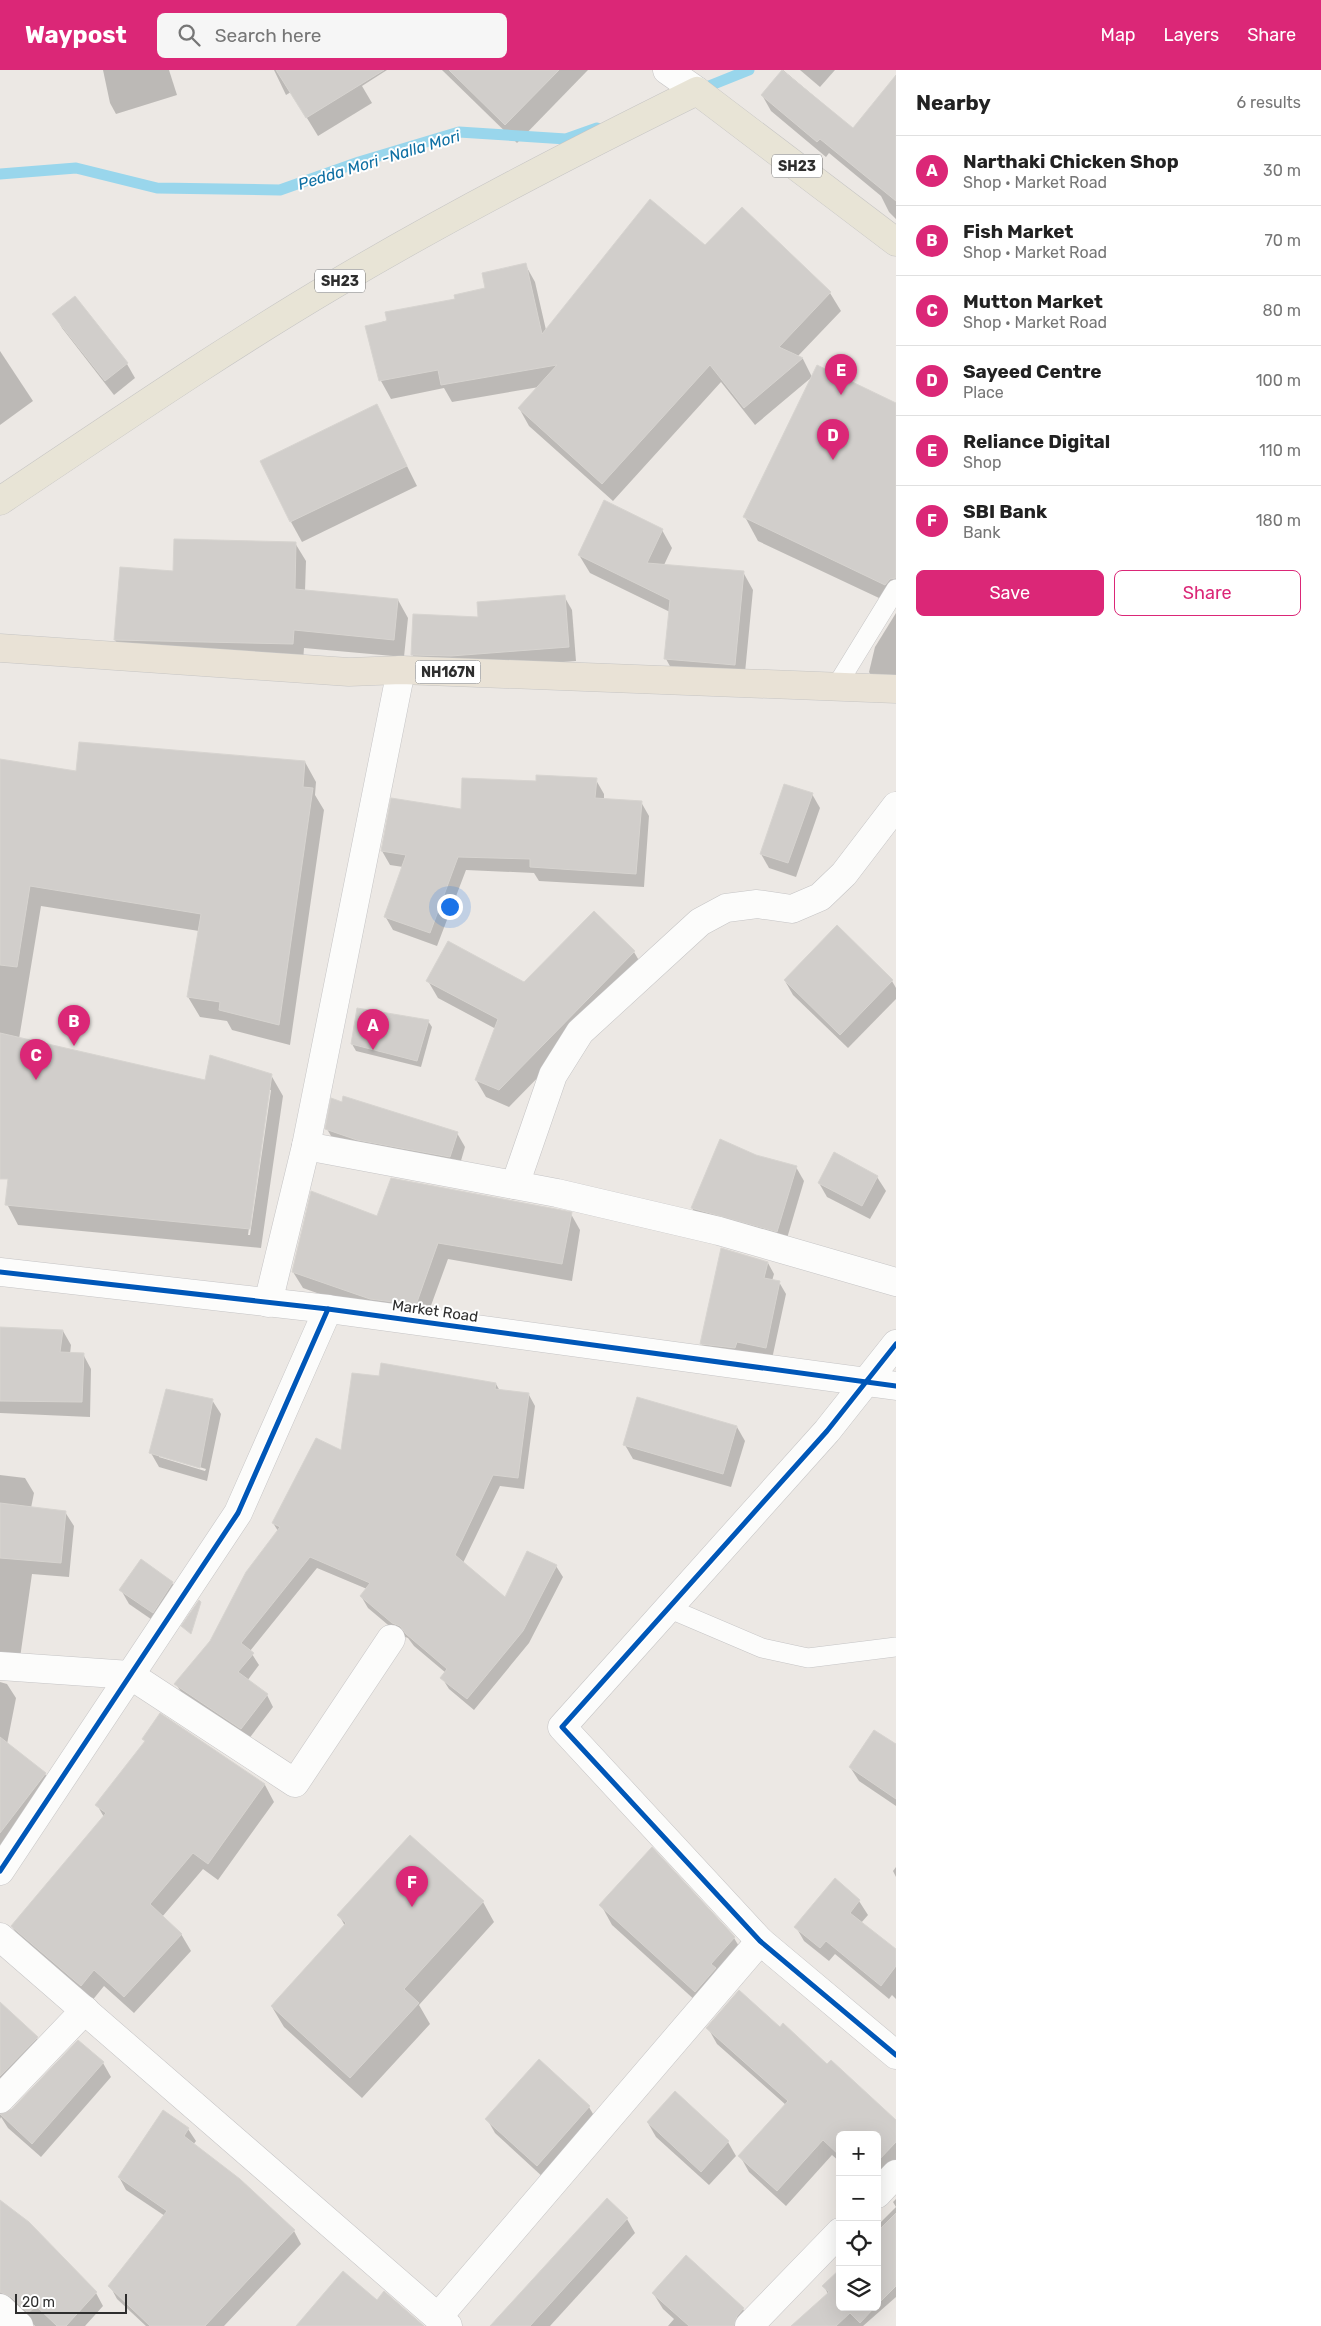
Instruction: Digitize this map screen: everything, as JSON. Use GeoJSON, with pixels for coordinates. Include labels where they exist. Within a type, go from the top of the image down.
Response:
{"type":"FeatureCollection","features":[{"type":"Feature","properties":{"kind":"highway","name":"NH167N"},"geometry":{"type":"LineString","coordinates":[[0,648],[348,672],[401,670],[837,685],[896,689]]}},
{"type":"Feature","properties":{"kind":"main road","name":"SH23"},"geometry":{"type":"LineString","coordinates":[[0,500],[138,407],[334,284],[514,183],[697,91],[896,242]]}},
{"type":"Feature","properties":{"kind":"street"},"geometry":{"type":"LineString","coordinates":[[667,70],[697,91]]}},
{"type":"Feature","properties":{"kind":"street"},"geometry":{"type":"LineString","coordinates":[[268,1303],[306,1146],[401,670]]}},
{"type":"Feature","properties":{"kind":"street"},"geometry":{"type":"LineString","coordinates":[[515,1185],[553,1075],[580,1032],[700,922],[726,908],[757,904],[792,909],[820,896],[844,874],[896,806]]}},
{"type":"Feature","properties":{"kind":"street"},"geometry":{"type":"LineString","coordinates":[[306,1146],[515,1185],[719,1231],[896,1282]]}},
{"type":"Feature","properties":{"kind":"street","name":"Market Road"},"geometry":{"type":"LineString","coordinates":[[0,1272],[328,1310],[896,1386]]}},
{"type":"Feature","properties":{"kind":"street"},"geometry":{"type":"LineString","coordinates":[[0,1872],[238,1513],[328,1310]]}},
{"type":"Feature","properties":{"kind":"street"},"geometry":{"type":"LineString","coordinates":[[896,1344],[827,1431],[562,1727],[760,1941],[896,2055]]}},
{"type":"Feature","properties":{"kind":"street"},"geometry":{"type":"LineString","coordinates":[[0,1666],[130,1675],[295,1783],[391,1639]]}},
{"type":"Feature","properties":{"kind":"street"},"geometry":{"type":"LineString","coordinates":[[0,1937],[443,2322],[760,1941]]}},
{"type":"Feature","properties":{"kind":"street"},"geometry":{"type":"LineString","coordinates":[[0,2099],[85,2010]]}},
{"type":"Feature","properties":{"kind":"street"},"geometry":{"type":"LineString","coordinates":[[881,2190],[896,2174]]}},
{"type":"Feature","properties":{"kind":"street"},"geometry":{"type":"LineString","coordinates":[[749,2326],[836,2236]]}},
{"type":"Feature","properties":{"kind":"street"},"geometry":{"type":"LineString","coordinates":[[0,2308],[19,2326]]}},
{"type":"Feature","properties":{"kind":"lane"},"geometry":{"type":"LineString","coordinates":[[837,685],[896,589]]}},
{"type":"Feature","properties":{"kind":"lane"},"geometry":{"type":"LineString","coordinates":[[668,1608],[762,1648],[808,1658],[896,1646]]}},
{"type":"Feature","properties":{"kind":"building"},"geometry":{"type":"Polygon","coordinates":[[[276,70],[384,70],[306,118],[276,70]]]}},
{"type":"Feature","properties":{"kind":"building"},"geometry":{"type":"Polygon","coordinates":[[[449,70],[559,70],[505,125],[449,70]]]}},
{"type":"Feature","properties":{"kind":"building"},"geometry":{"type":"Polygon","coordinates":[[[782,70],[853,128],[896,75],[896,201],[820,139],[817,142],[761,95],[782,70]]]}},
{"type":"Feature","properties":{"kind":"building"},"geometry":{"type":"Polygon","coordinates":[[[650,199],[705,245],[742,207],[831,292],[779,347],[803,358],[744,408],[710,365],[602,484],[518,408],[557,365],[441,385],[438,370],[379,381],[365,326],[387,321],[385,312],[455,299],[454,295],[485,288],[482,273],[526,263],[542,334],[650,199]]]}},
{"type":"Feature","properties":{"kind":"building"},"geometry":{"type":"Polygon","coordinates":[[[75,296],[128,363],[105,381],[52,314],[75,296]]]}},
{"type":"Feature","properties":{"kind":"building"},"geometry":{"type":"Polygon","coordinates":[[[817,365],[896,403],[896,578],[890,579],[885,585],[743,517],[817,365]]]}},
{"type":"Feature","properties":{"kind":"building"},"geometry":{"type":"Polygon","coordinates":[[[377,404],[407,466],[290,522],[260,461],[377,404]]]}},
{"type":"Feature","properties":{"kind":"building"},"geometry":{"type":"Polygon","coordinates":[[[604,500],[663,529],[647,563],[744,571],[735,665],[664,659],[670,600],[578,555],[604,500]]]}},
{"type":"Feature","properties":{"kind":"building"},"geometry":{"type":"Polygon","coordinates":[[[174,539],[296,542],[295,589],[398,599],[394,640],[294,630],[293,644],[114,640],[120,567],[173,571],[174,539]]]}},
{"type":"Feature","properties":{"kind":"building"},"geometry":{"type":"Polygon","coordinates":[[[565,595],[569,647],[451,656],[411,655],[413,614],[478,617],[477,602],[565,595]]]}},
{"type":"Feature","properties":{"kind":"building"},"geometry":{"type":"Polygon","coordinates":[[[79,742],[305,761],[303,787],[313,788],[279,1025],[219,1010],[220,1002],[187,997],[201,914],[30,886],[17,967],[0,965],[0,759],[76,771],[79,742]]]}},
{"type":"Feature","properties":{"kind":"building"},"geometry":{"type":"Polygon","coordinates":[[[536,775],[597,778],[595,798],[642,801],[636,874],[530,867],[530,859],[458,857],[430,933],[384,917],[406,855],[381,851],[391,798],[461,809],[462,778],[536,781],[536,775]]]}},
{"type":"Feature","properties":{"kind":"building"},"geometry":{"type":"Polygon","coordinates":[[[784,784],[813,793],[788,863],[760,854],[784,784]]]}},
{"type":"Feature","properties":{"kind":"building"},"geometry":{"type":"Polygon","coordinates":[[[594,911],[635,951],[499,1090],[475,1080],[498,1019],[426,981],[448,941],[524,982],[594,911]]]}},
{"type":"Feature","properties":{"kind":"building"},"geometry":{"type":"Polygon","coordinates":[[[837,925],[893,980],[840,1035],[784,980],[837,925]]]}},
{"type":"Feature","properties":{"kind":"building"},"geometry":{"type":"Polygon","coordinates":[[[357,1008],[429,1020],[417,1061],[351,1044],[357,1008]]]}},
{"type":"Feature","properties":{"kind":"building"},"geometry":{"type":"Polygon","coordinates":[[[0,1033],[205,1080],[210,1055],[272,1074],[250,1229],[5,1205],[8,1179],[0,1179],[0,1033]]]}},
{"type":"Feature","properties":{"kind":"building"},"geometry":{"type":"Polygon","coordinates":[[[343,1096],[458,1132],[450,1157],[357,1140],[325,1129],[331,1098],[342,1102],[343,1096]]]}},
{"type":"Feature","properties":{"kind":"building"},"geometry":{"type":"Polygon","coordinates":[[[720,1139],[756,1155],[797,1166],[777,1232],[691,1208],[720,1139]]]}},
{"type":"Feature","properties":{"kind":"building"},"geometry":{"type":"Polygon","coordinates":[[[834,1152],[878,1176],[862,1206],[818,1183],[834,1152]]]}},
{"type":"Feature","properties":{"kind":"building"},"geometry":{"type":"Polygon","coordinates":[[[391,1178],[572,1212],[562,1264],[438,1243],[416,1305],[370,1299],[292,1272],[311,1191],[377,1216],[391,1178]]]}},
{"type":"Feature","properties":{"kind":"building"},"geometry":{"type":"Polygon","coordinates":[[[721,1248],[768,1262],[764,1278],[780,1281],[766,1348],[737,1342],[735,1348],[700,1344],[721,1248]]]}},
{"type":"Feature","properties":{"kind":"building"},"geometry":{"type":"Polygon","coordinates":[[[0,1327],[63,1330],[60,1352],[84,1353],[82,1402],[0,1401],[0,1327]]]}},
{"type":"Feature","properties":{"kind":"building"},"geometry":{"type":"Polygon","coordinates":[[[381,1363],[496,1383],[495,1389],[529,1393],[518,1478],[493,1475],[455,1555],[505,1597],[527,1551],[557,1565],[523,1631],[467,1699],[440,1678],[447,1669],[406,1634],[400,1626],[392,1623],[360,1596],[370,1583],[310,1557],[241,1643],[254,1653],[238,1672],[268,1694],[241,1729],[174,1684],[210,1641],[246,1572],[280,1527],[272,1523],[316,1438],[341,1450],[352,1373],[379,1376],[381,1363]]]}},
{"type":"Feature","properties":{"kind":"building"},"geometry":{"type":"Polygon","coordinates":[[[166,1389],[213,1399],[200,1468],[149,1453],[166,1389]]]}},
{"type":"Feature","properties":{"kind":"building"},"geometry":{"type":"Polygon","coordinates":[[[637,1397],[737,1426],[723,1474],[623,1445],[637,1397]]]}},
{"type":"Feature","properties":{"kind":"building"},"geometry":{"type":"Polygon","coordinates":[[[0,1503],[66,1511],[61,1563],[0,1558],[0,1503]]]}},
{"type":"Feature","properties":{"kind":"building"},"geometry":{"type":"Polygon","coordinates":[[[141,1559],[173,1582],[153,1613],[119,1590],[141,1559]]]}},
{"type":"Feature","properties":{"kind":"building"},"geometry":{"type":"Polygon","coordinates":[[[199,1600],[201,1602],[191,1634],[181,1626],[199,1600]]]}},
{"type":"Feature","properties":{"kind":"building"},"geometry":{"type":"Polygon","coordinates":[[[160,1713],[265,1784],[208,1864],[193,1853],[150,1904],[182,1934],[124,1997],[94,1970],[81,1986],[11,1926],[106,1813],[95,1805],[145,1741],[142,1739],[160,1713]]]}},
{"type":"Feature","properties":{"kind":"building"},"geometry":{"type":"Polygon","coordinates":[[[874,1730],[896,1744],[896,1799],[849,1767],[874,1730]]]}},
{"type":"Feature","properties":{"kind":"building"},"geometry":{"type":"Polygon","coordinates":[[[0,1737],[46,1773],[0,1833],[0,1737]]]}},
{"type":"Feature","properties":{"kind":"building"},"geometry":{"type":"Polygon","coordinates":[[[410,1835],[484,1901],[404,1989],[419,2003],[350,2078],[271,2006],[346,1923],[337,1915],[410,1835]]]}},
{"type":"Feature","properties":{"kind":"building"},"geometry":{"type":"Polygon","coordinates":[[[652,1847],[735,1937],[711,1964],[716,1968],[695,1992],[599,1905],[652,1847]]]}},
{"type":"Feature","properties":{"kind":"building"},"geometry":{"type":"Polygon","coordinates":[[[835,1878],[860,1900],[850,1913],[896,1949],[896,1966],[881,1986],[826,1941],[820,1948],[794,1927],[835,1878]]]}},
{"type":"Feature","properties":{"kind":"building"},"geometry":{"type":"Polygon","coordinates":[[[739,1990],[780,2027],[783,2023],[827,2064],[831,2060],[896,2120],[896,2142],[881,2158],[881,2131],[836,2131],[836,2152],[823,2140],[777,2191],[738,2156],[788,2101],[706,2028],[739,1990]]]}},
{"type":"Feature","properties":{"kind":"building"},"geometry":{"type":"Polygon","coordinates":[[[0,2002],[38,2037],[0,2076],[0,2002]]]}},
{"type":"Feature","properties":{"kind":"building"},"geometry":{"type":"Polygon","coordinates":[[[78,2040],[104,2062],[32,2144],[0,2114],[11,2110],[78,2040]]]}},
{"type":"Feature","properties":{"kind":"building"},"geometry":{"type":"Polygon","coordinates":[[[539,2059],[590,2106],[537,2166],[485,2119],[539,2059]]]}},
{"type":"Feature","properties":{"kind":"building"},"geometry":{"type":"Polygon","coordinates":[[[675,2091],[729,2141],[701,2172],[647,2122],[675,2091]]]}},
{"type":"Feature","properties":{"kind":"building"},"geometry":{"type":"Polygon","coordinates":[[[163,2110],[189,2128],[184,2136],[240,2179],[295,2230],[205,2326],[150,2326],[108,2286],[167,2211],[118,2177],[163,2110]]]}},
{"type":"Feature","properties":{"kind":"building"},"geometry":{"type":"Polygon","coordinates":[[[607,2198],[628,2218],[530,2326],[490,2326],[607,2198]]]}},
{"type":"Feature","properties":{"kind":"building"},"geometry":{"type":"Polygon","coordinates":[[[0,2200],[29,2222],[97,2292],[66,2326],[57,2326],[36,2306],[28,2313],[11,2297],[0,2292],[0,2200]]]}},
{"type":"Feature","properties":{"kind":"building"},"geometry":{"type":"Polygon","coordinates":[[[896,2213],[896,2286],[881,2301],[881,2266],[881,2228],[896,2213]]]}},
{"type":"Feature","properties":{"kind":"building"},"geometry":{"type":"Polygon","coordinates":[[[686,2255],[744,2308],[737,2316],[734,2326],[689,2326],[652,2293],[686,2255]]]}},
{"type":"Feature","properties":{"kind":"building"},"geometry":{"type":"Polygon","coordinates":[[[343,2271],[377,2300],[384,2291],[424,2326],[296,2326],[343,2271]]]}},
{"type":"Feature","properties":{"kind":"building"},"geometry":{"type":"Polygon","coordinates":[[[836,2273],[836,2311],[871,2311],[860,2323],[850,2313],[836,2326],[791,2326],[829,2292],[822,2286],[836,2273]]]}},
{"type":"Feature","properties":{"kind":"waterway","name":"Pedda Mori -Nalla Mori"},"geometry":{"type":"LineString","coordinates":[[699,90],[749,70]]}},
{"type":"Feature","properties":{"kind":"waterway","name":"Pedda Mori -Nalla Mori"},"geometry":{"type":"LineString","coordinates":[[0,174],[76,168],[157,188],[280,190],[359,162],[459,132],[566,139],[597,128]]}},
{"type":"Feature","properties":{"kind":"cycle path"},"geometry":{"type":"LineString","coordinates":[[0,1272],[328,1309],[896,1386]]}},
{"type":"Feature","properties":{"kind":"cycle path"},"geometry":{"type":"LineString","coordinates":[[0,1871],[238,1513],[328,1309]]}},
{"type":"Feature","properties":{"kind":"cycle path"},"geometry":{"type":"LineString","coordinates":[[896,1344],[827,1431],[562,1727],[760,1941],[896,2055]]}},
{"type":"Feature","properties":{"kind":"place","name":"Reliance Digital"},"geometry":{"type":"Point","coordinates":[841,395]}},
{"type":"Feature","properties":{"kind":"place","name":"Sayeed Centre"},"geometry":{"type":"Point","coordinates":[833,460]}},
{"type":"Feature","properties":{"kind":"place","name":"Fish Market"},"geometry":{"type":"Point","coordinates":[74,1046]}},
{"type":"Feature","properties":{"kind":"place","name":"Narthaki Chicken Shop"},"geometry":{"type":"Point","coordinates":[373,1050]}},
{"type":"Feature","properties":{"kind":"place","name":"Mutton Market"},"geometry":{"type":"Point","coordinates":[36,1080]}},
{"type":"Feature","properties":{"kind":"place","name":"SBI Bank"},"geometry":{"type":"Point","coordinates":[412,1907]}}]}
